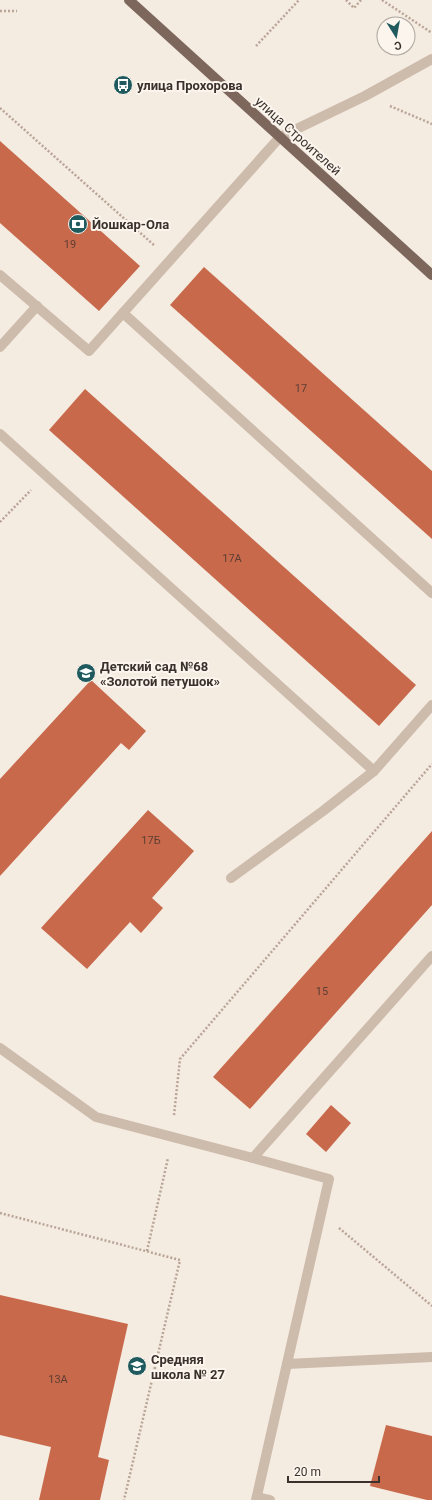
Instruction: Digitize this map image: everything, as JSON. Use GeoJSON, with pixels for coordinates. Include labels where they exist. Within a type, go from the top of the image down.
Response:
{"type":"FeatureCollection","features":[{"type":"Feature","properties":{"kind":"main road","name":"улица Строителей"},"geometry":{"type":"LineString","coordinates":[[129,0],[432,275]]}},
{"type":"Feature","properties":{"kind":"lane"},"geometry":{"type":"LineString","coordinates":[[0,275],[89,351],[280,137],[365,96],[432,59]]}},
{"type":"Feature","properties":{"kind":"lane"},"geometry":{"type":"LineString","coordinates":[[0,347],[37,306]]}},
{"type":"Feature","properties":{"kind":"lane"},"geometry":{"type":"LineString","coordinates":[[123,313],[432,593]]}},
{"type":"Feature","properties":{"kind":"lane"},"geometry":{"type":"LineString","coordinates":[[0,434],[374,771]]}},
{"type":"Feature","properties":{"kind":"lane"},"geometry":{"type":"LineString","coordinates":[[231,878],[323,811],[374,771],[432,705]]}},
{"type":"Feature","properties":{"kind":"lane"},"geometry":{"type":"LineString","coordinates":[[253,1158],[432,956]]}},
{"type":"Feature","properties":{"kind":"lane"},"geometry":{"type":"LineString","coordinates":[[0,1048],[96,1117],[329,1179],[256,1498],[270,1500]]}},
{"type":"Feature","properties":{"kind":"lane"},"geometry":{"type":"LineString","coordinates":[[287,1364],[432,1357]]}},
{"type":"Feature","properties":{"kind":"path"},"geometry":{"type":"LineString","coordinates":[[256,46],[299,0]]}},
{"type":"Feature","properties":{"kind":"path"},"geometry":{"type":"LineString","coordinates":[[346,0],[354,8],[361,0]]}},
{"type":"Feature","properties":{"kind":"path"},"geometry":{"type":"LineString","coordinates":[[382,0],[432,33]]}},
{"type":"Feature","properties":{"kind":"path"},"geometry":{"type":"LineString","coordinates":[[0,11],[17,11]]}},
{"type":"Feature","properties":{"kind":"path"},"geometry":{"type":"LineString","coordinates":[[365,96],[432,124]]}},
{"type":"Feature","properties":{"kind":"path"},"geometry":{"type":"LineString","coordinates":[[0,108],[171,260]]}},
{"type":"Feature","properties":{"kind":"path"},"geometry":{"type":"LineString","coordinates":[[0,522],[46,475]]}},
{"type":"Feature","properties":{"kind":"path"},"geometry":{"type":"LineString","coordinates":[[147,1251],[172,1137],[180,1059],[432,764]]}},
{"type":"Feature","properties":{"kind":"path"},"geometry":{"type":"LineString","coordinates":[[0,1213],[180,1260],[124,1500]]}},
{"type":"Feature","properties":{"kind":"path"},"geometry":{"type":"LineString","coordinates":[[322,1214],[432,1306]]}},
{"type":"Feature","properties":{"kind":"building"},"geometry":{"type":"Polygon","coordinates":[[[0,141],[140,266],[99,311],[0,223],[0,141]]]}},
{"type":"Feature","properties":{"kind":"building"},"geometry":{"type":"Polygon","coordinates":[[[204,267],[432,471],[432,539],[170,305],[204,267]]]}},
{"type":"Feature","properties":{"kind":"building"},"geometry":{"type":"Polygon","coordinates":[[[85,389],[416,685],[379,726],[49,430],[85,389]]]}},
{"type":"Feature","properties":{"kind":"building"},"geometry":{"type":"Polygon","coordinates":[[[91,680],[146,731],[129,750],[121,743],[0,876],[0,779],[91,680]]]}},
{"type":"Feature","properties":{"kind":"building"},"geometry":{"type":"Polygon","coordinates":[[[148,810],[194,851],[152,898],[163,908],[141,933],[130,922],[87,969],[41,928],[148,810]]]}},
{"type":"Feature","properties":{"kind":"building"},"geometry":{"type":"Polygon","coordinates":[[[432,831],[432,905],[250,1109],[213,1077],[432,831]]]}},
{"type":"Feature","properties":{"kind":"building"},"geometry":{"type":"Polygon","coordinates":[[[331,1105],[351,1123],[326,1152],[306,1134],[331,1105]]]}},
{"type":"Feature","properties":{"kind":"building"},"geometry":{"type":"Polygon","coordinates":[[[0,1295],[128,1324],[98,1457],[109,1460],[100,1500],[39,1500],[51,1447],[0,1435],[0,1295]]]}},
{"type":"Feature","properties":{"kind":"building"},"geometry":{"type":"Polygon","coordinates":[[[386,1425],[432,1436],[432,1500],[370,1486],[386,1425]]]}},
{"type":"Feature","properties":{"kind":"place","name":"улица Прохорова"},"geometry":{"type":"Point","coordinates":[123,85]}},
{"type":"Feature","properties":{"kind":"place","name":"Йошкар-Ола"},"geometry":{"type":"Point","coordinates":[78,224]}},
{"type":"Feature","properties":{"kind":"place","name":"Детский сад №68 «Золотой петушок»"},"geometry":{"type":"Point","coordinates":[86,673]}},
{"type":"Feature","properties":{"kind":"place","name":"Средняя школа № 27"},"geometry":{"type":"Point","coordinates":[137,1366]}}]}
